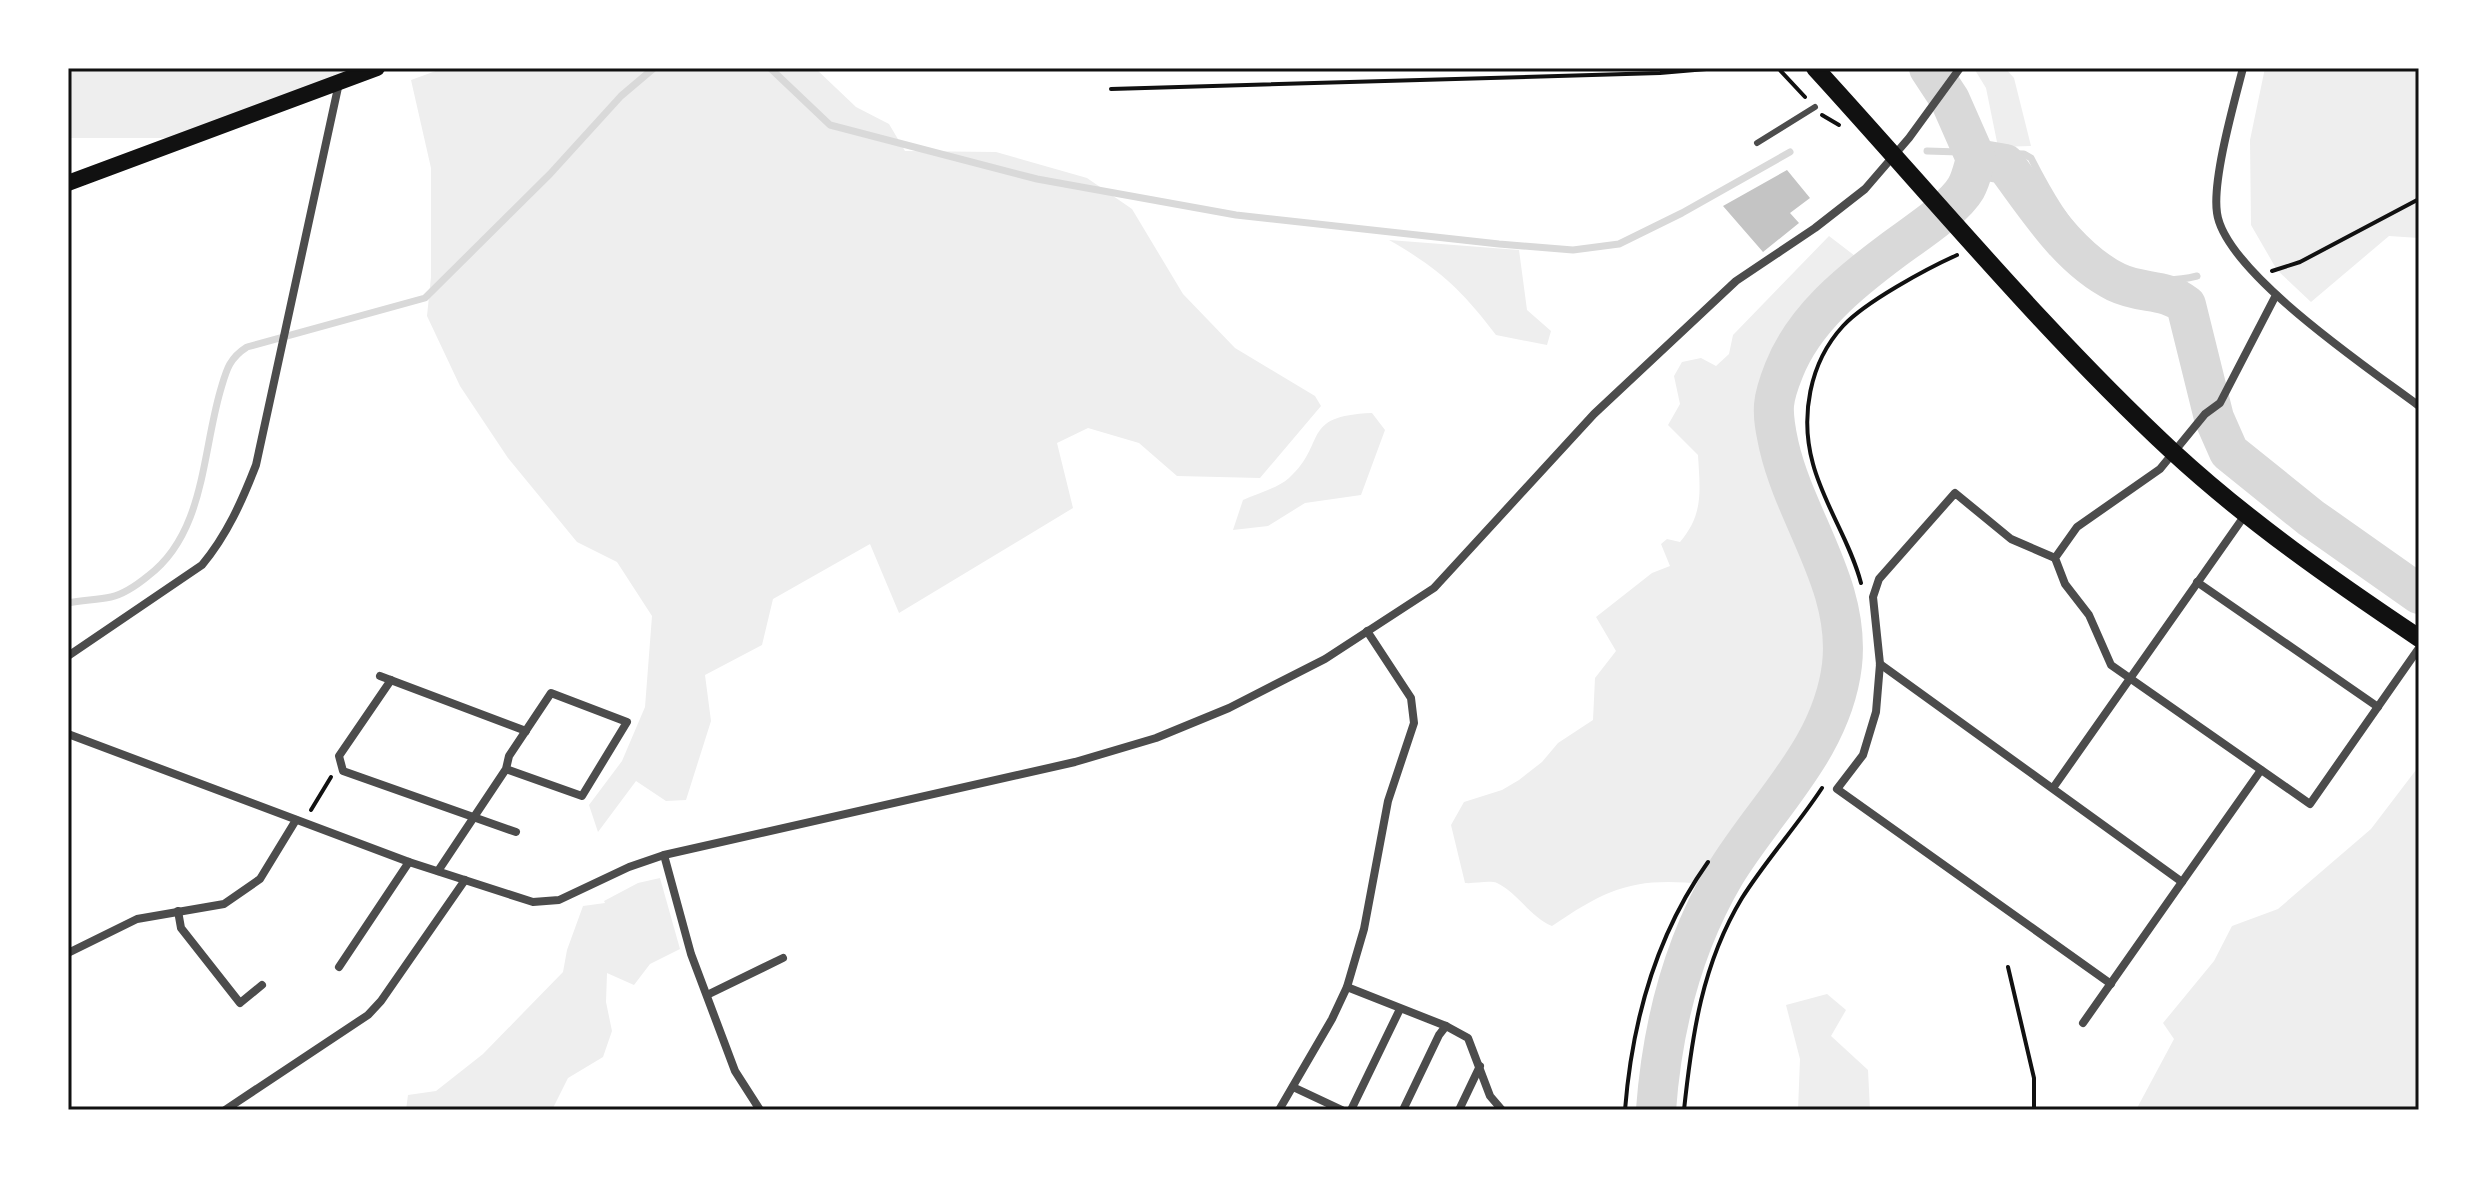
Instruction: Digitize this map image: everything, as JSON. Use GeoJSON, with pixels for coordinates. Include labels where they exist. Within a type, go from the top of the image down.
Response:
{"type":"FeatureCollection","features":[{"type":"Feature","properties":{"kind":"highway"},"geometry":{"type":"LineString","coordinates":[[1815,68],[2090,371],[2175,454],[2246,514],[2334,581],[2419,638]]}},
{"type":"Feature","properties":{"kind":"main road"},"geometry":{"type":"LineString","coordinates":[[68,183],[377,68]]}},
{"type":"Feature","properties":{"kind":"street"},"geometry":{"type":"LineString","coordinates":[[68,734],[409,862],[533,902],[559,900],[629,867],[664,855],[1060,766],[1156,738],[1229,708],[1325,659],[1434,588],[1594,414],[1736,281],[1815,228],[1865,189],[1929,112],[1960,68]]}},
{"type":"Feature","properties":{"kind":"street"},"geometry":{"type":"LineString","coordinates":[[2243,68],[2224,152],[2217,213],[2222,229],[2240,257],[2300,317],[2419,406]]}},
{"type":"Feature","properties":{"kind":"street"},"geometry":{"type":"LineString","coordinates":[[68,656],[190,574],[215,549],[242,500],[256,465],[339,81]]}},
{"type":"Feature","properties":{"kind":"street"},"geometry":{"type":"LineString","coordinates":[[2055,558],[2085,519],[2160,469],[2205,414],[2220,403],[2276,295]]}},
{"type":"Feature","properties":{"kind":"street"},"geometry":{"type":"LineString","coordinates":[[2111,984],[1837,789],[1863,755],[1876,712],[1880,664],[1873,597],[1879,579],[1955,493],[2011,539],[2055,558],[2065,584],[2089,615],[2111,665],[2310,804],[2419,648]]}},
{"type":"Feature","properties":{"kind":"street"},"geometry":{"type":"LineString","coordinates":[[2053,788],[2246,514]]}},
{"type":"Feature","properties":{"kind":"street"},"geometry":{"type":"LineString","coordinates":[[2197,582],[2378,707]]}},
{"type":"Feature","properties":{"kind":"street"},"geometry":{"type":"LineString","coordinates":[[1279,1110],[1347,987],[1370,902],[1388,801],[1414,723],[1411,698],[1367,631]]}},
{"type":"Feature","properties":{"kind":"street"},"geometry":{"type":"LineString","coordinates":[[1880,664],[2182,882]]}},
{"type":"Feature","properties":{"kind":"street"},"geometry":{"type":"LineString","coordinates":[[380,676],[526,731]]}},
{"type":"Feature","properties":{"kind":"street"},"geometry":{"type":"LineString","coordinates":[[391,680],[339,756],[343,771],[516,832]]}},
{"type":"Feature","properties":{"kind":"street"},"geometry":{"type":"LineString","coordinates":[[438,871],[506,769],[509,756],[551,693],[627,722],[582,796],[506,769]]}},
{"type":"Feature","properties":{"kind":"street"},"geometry":{"type":"LineString","coordinates":[[2083,1023],[2261,770]]}},
{"type":"Feature","properties":{"kind":"street"},"geometry":{"type":"LineString","coordinates":[[68,938],[71,951],[137,919],[224,904],[260,879],[300,821]]}},
{"type":"Feature","properties":{"kind":"street"},"geometry":{"type":"LineString","coordinates":[[664,855],[691,954],[735,1071],[760,1110]]}},
{"type":"Feature","properties":{"kind":"street"},"geometry":{"type":"LineString","coordinates":[[339,967],[409,862]]}},
{"type":"Feature","properties":{"kind":"street"},"geometry":{"type":"LineString","coordinates":[[225,1110],[368,1015],[465,880]]}},
{"type":"Feature","properties":{"kind":"street"},"geometry":{"type":"LineString","coordinates":[[178,911],[181,928],[240,1003],[262,985]]}},
{"type":"Feature","properties":{"kind":"street"},"geometry":{"type":"LineString","coordinates":[[707,995],[783,958]]}},
{"type":"Feature","properties":{"kind":"street"},"geometry":{"type":"LineString","coordinates":[[1347,987],[1446,1026],[1468,1038],[1490,1096],[1502,1110]]}},
{"type":"Feature","properties":{"kind":"street"},"geometry":{"type":"LineString","coordinates":[[1351,1110],[1400,1009]]}},
{"type":"Feature","properties":{"kind":"street"},"geometry":{"type":"LineString","coordinates":[[1403,1110],[1446,1026]]}},
{"type":"Feature","properties":{"kind":"street"},"geometry":{"type":"LineString","coordinates":[[1459,1110],[1480,1065]]}},
{"type":"Feature","properties":{"kind":"street"},"geometry":{"type":"LineString","coordinates":[[1293,1087],[1342,1110]]}},
{"type":"Feature","properties":{"kind":"lane"},"geometry":{"type":"LineString","coordinates":[[1757,143],[1815,107]]}},
{"type":"Feature","properties":{"kind":"path"},"geometry":{"type":"LineString","coordinates":[[1111,89],[1660,73],[1718,68]]}},
{"type":"Feature","properties":{"kind":"path"},"geometry":{"type":"LineString","coordinates":[[2258,275],[2300,262],[2419,199]]}},
{"type":"Feature","properties":{"kind":"path"},"geometry":{"type":"LineString","coordinates":[[1863,593],[1853,558],[1813,465],[1807,411],[1811,384],[1823,354],[1844,325],[1918,275],[1976,248]]}},
{"type":"Feature","properties":{"kind":"path"},"geometry":{"type":"LineString","coordinates":[[300,821],[334,772],[342,769]]}},
{"type":"Feature","properties":{"kind":"path"},"geometry":{"type":"LineString","coordinates":[[1684,1110],[1698,1007],[1708,972],[1726,929],[1762,867],[1822,787]]}},
{"type":"Feature","properties":{"kind":"path"},"geometry":{"type":"LineString","coordinates":[[1625,1110],[1633,1041],[1665,935],[1693,882],[1708,862]]}},
{"type":"Feature","properties":{"kind":"path"},"geometry":{"type":"LineString","coordinates":[[2008,967],[2034,1078],[2034,1110]]}},
{"type":"Feature","properties":{"kind":"shaded area"},"geometry":{"type":"Polygon","coordinates":[[[68,68],[364,68],[177,138],[68,138],[68,68]]]}},
{"type":"Feature","properties":{"kind":"shaded area"},"geometry":{"type":"Polygon","coordinates":[[[444,68],[815,68],[856,107],[889,124],[905,151],[996,152],[1087,178],[1132,209],[1183,294],[1235,348],[1315,396],[1321,406],[1260,478],[1177,476],[1139,443],[1088,428],[1057,443],[1073,508],[899,613],[870,544],[773,599],[762,645],[705,675],[711,721],[686,800],[666,801],[636,781],[598,832],[589,805],[622,761],[645,707],[652,616],[617,562],[577,542],[508,458],[460,386],[427,316],[431,277],[431,168],[411,80],[444,68]]]}},
{"type":"Feature","properties":{"kind":"shaded area"},"geometry":{"type":"Polygon","coordinates":[[[1976,68],[2005,68],[2014,78],[2031,146],[1998,147],[1986,88],[1976,68]]]}},
{"type":"Feature","properties":{"kind":"shaded area"},"geometry":{"type":"Polygon","coordinates":[[[2265,68],[2419,68],[2419,238],[2389,236],[2311,302],[2277,270],[2251,225],[2250,140],[2265,68]]]}},
{"type":"Feature","properties":{"kind":"shaded area"},"geometry":{"type":"Polygon","coordinates":[[[1829,236],[1859,259],[1796,318],[1768,385],[1766,423],[1778,492],[1815,565],[1826,597],[1836,664],[1822,723],[1802,757],[1736,836],[1704,884],[1659,882],[1624,888],[1590,902],[1552,926],[1497,883],[1465,883],[1451,825],[1464,802],[1502,790],[1519,780],[1542,762],[1558,743],[1593,720],[1595,678],[1616,651],[1596,617],[1652,573],[1670,566],[1661,544],[1667,539],[1680,542],[1697,511],[1700,491],[1698,455],[1668,425],[1680,404],[1674,376],[1682,362],[1701,358],[1716,366],[1729,354],[1733,335],[1829,236]]]}},
{"type":"Feature","properties":{"kind":"shaded area"},"geometry":{"type":"Polygon","coordinates":[[[1389,240],[1519,250],[1527,310],[1551,331],[1547,345],[1496,335],[1448,281],[1422,260],[1389,240]]]}},
{"type":"Feature","properties":{"kind":"shaded area"},"geometry":{"type":"Polygon","coordinates":[[[1372,413],[1385,430],[1361,495],[1305,503],[1268,526],[1233,530],[1243,500],[1274,488],[1289,478],[1301,465],[1324,426],[1349,415],[1372,413]]]}},
{"type":"Feature","properties":{"kind":"shaded area"},"geometry":{"type":"Polygon","coordinates":[[[2419,766],[2419,1110],[2136,1110],[2174,1039],[2163,1023],[2214,961],[2232,926],[2278,909],[2371,829],[2419,766]]]}},
{"type":"Feature","properties":{"kind":"shaded area"},"geometry":{"type":"Polygon","coordinates":[[[660,878],[680,949],[650,964],[634,985],[607,973],[606,1002],[612,1031],[603,1057],[568,1078],[552,1110],[406,1110],[408,1095],[436,1091],[483,1054],[563,972],[567,950],[583,906],[605,903],[638,883],[660,878]]]}},
{"type":"Feature","properties":{"kind":"shaded area"},"geometry":{"type":"Polygon","coordinates":[[[1827,994],[1846,1010],[1831,1036],[1868,1070],[1870,1110],[1798,1110],[1800,1059],[1786,1005],[1827,994]]]}},
{"type":"Feature","properties":{"kind":"building"},"geometry":{"type":"Polygon","coordinates":[[[1787,170],[1810,198],[1790,213],[1799,223],[1763,252],[1723,206],[1787,170]]]}},
{"type":"Feature","properties":{"kind":"waterway"},"geometry":{"type":"LineString","coordinates":[[68,603],[121,594],[166,559],[191,516],[224,378],[232,361],[241,352],[247,347],[425,298],[550,174],[621,96],[654,68]]}},
{"type":"Feature","properties":{"kind":"waterway"},"geometry":{"type":"LineString","coordinates":[[770,68],[830,125],[1037,179],[1236,215],[1499,244],[1573,250],[1619,244],[1682,213],[1790,152]]}},
{"type":"Feature","properties":{"kind":"waterway"},"geometry":{"type":"LineString","coordinates":[[1656,1110],[1669,1018],[1697,929],[1725,874],[1812,750],[1836,695],[1842,665],[1843,636],[1838,608],[1831,581],[1787,473],[1776,431],[1775,400],[1793,352],[1816,318],[1861,275],[1943,213],[1968,185],[1976,159],[1950,100],[1929,68]]}},
{"type":"Feature","properties":{"kind":"waterway"},"geometry":{"type":"LineString","coordinates":[[1927,151],[2024,154],[2031,158],[2059,208],[2076,231],[2094,250],[2116,266],[2140,276],[2167,280],[2197,276]]}},
{"type":"Feature","properties":{"kind":"waterway"},"geometry":{"type":"LineString","coordinates":[[1976,159],[2005,164],[2054,229],[2099,272],[2126,286],[2169,296],[2186,305],[2214,418],[2229,452],[2311,518],[2419,594]]}}]}
